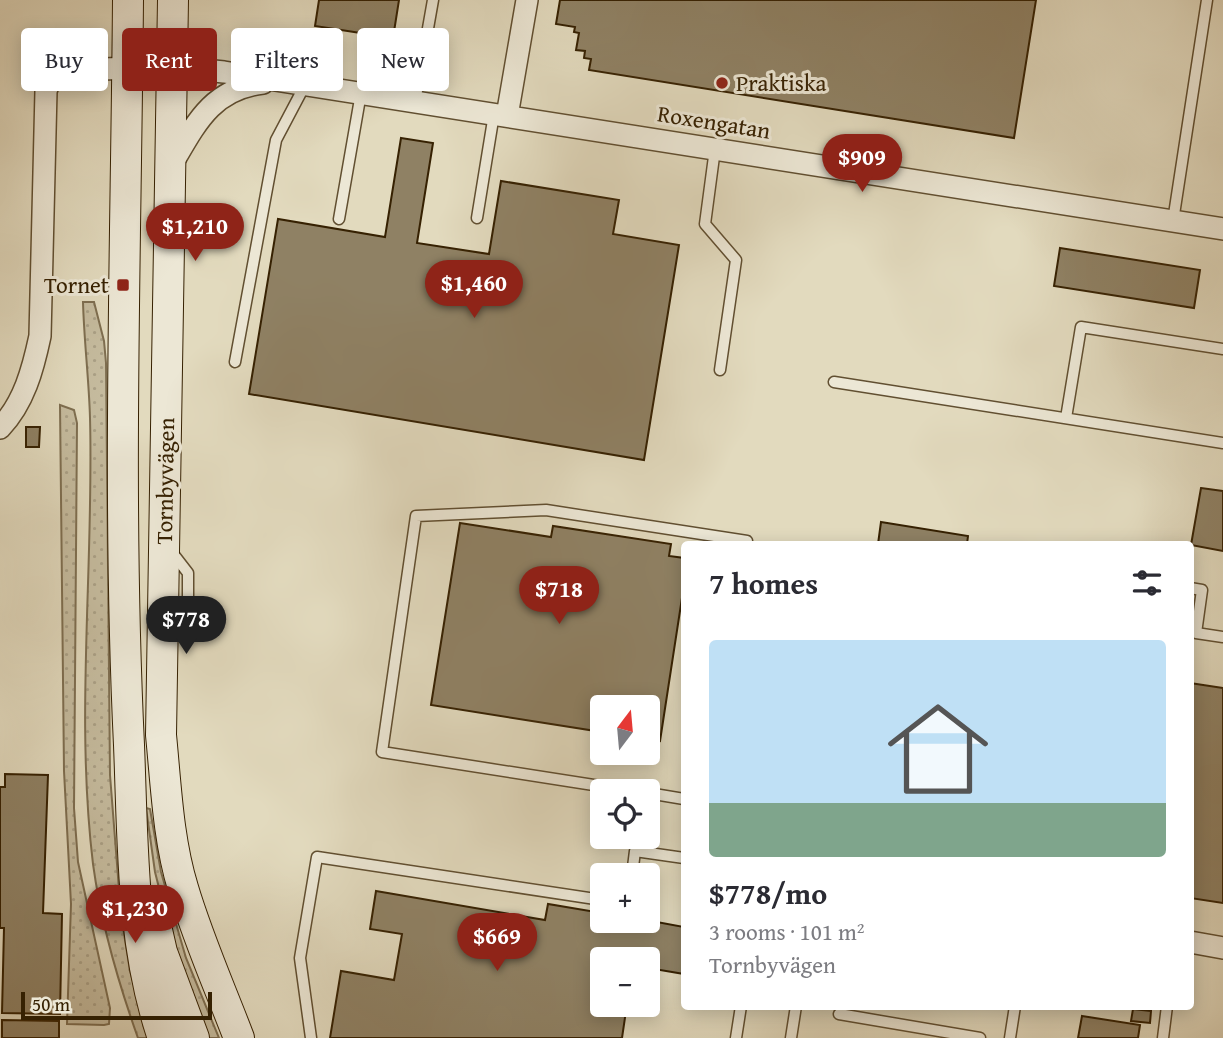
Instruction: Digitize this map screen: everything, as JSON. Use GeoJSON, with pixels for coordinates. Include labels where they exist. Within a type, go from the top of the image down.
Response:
{"type":"FeatureCollection","features":[{"type":"Feature","properties":{"kind":"main road","name":"Tornbyvägen"},"geometry":{"type":"LineString","coordinates":[[128,0],[128,28]]}},
{"type":"Feature","properties":{"kind":"main road","name":"Tornbyvägen"},"geometry":{"type":"LineString","coordinates":[[173,0],[173,28]]}},
{"type":"Feature","properties":{"kind":"main road","name":"Tornbyvägen"},"geometry":{"type":"LineString","coordinates":[[127,91],[122,421],[125,678],[141,950],[163,1038]]}},
{"type":"Feature","properties":{"kind":"main road","name":"Tornbyvägen"},"geometry":{"type":"LineString","coordinates":[[173,91],[161,735],[171,830],[182,886],[239,1038]]}},
{"type":"Feature","properties":{"kind":"main road","name":"Tornbyvägen"},"geometry":{"type":"LineString","coordinates":[[133,835],[162,952],[194,1038]]}},
{"type":"Feature","properties":{"kind":"main road","name":"Tornbyvägen"},"geometry":{"type":"LineString","coordinates":[[207,956],[255,1038]]}},
{"type":"Feature","properties":{"kind":"street"},"geometry":{"type":"LineString","coordinates":[[500,115],[527,0]]}},
{"type":"Feature","properties":{"kind":"street","name":"Roxengatan"},"geometry":{"type":"LineString","coordinates":[[0,428],[22,395],[34,365],[40,336],[46,91],[50,80],[66,69],[122,68]]}},
{"type":"Feature","properties":{"kind":"street","name":"Roxengatan"},"geometry":{"type":"LineString","coordinates":[[343,90],[1223,229]]}},
{"type":"Feature","properties":{"kind":"street","name":"Roxengatan"},"geometry":{"type":"LineString","coordinates":[[171,165],[196,122],[209,107],[231,91]]}},
{"type":"Feature","properties":{"kind":"street"},"geometry":{"type":"LineString","coordinates":[[1194,943],[1223,947]]}},
{"type":"Feature","properties":{"kind":"lane"},"geometry":{"type":"LineString","coordinates":[[415,102],[433,0]]}},
{"type":"Feature","properties":{"kind":"lane"},"geometry":{"type":"LineString","coordinates":[[1173,221],[1207,0]]}},
{"type":"Feature","properties":{"kind":"lane"},"geometry":{"type":"LineString","coordinates":[[235,362],[276,140],[302,91]]}},
{"type":"Feature","properties":{"kind":"lane"},"geometry":{"type":"LineString","coordinates":[[340,219],[361,93]]}},
{"type":"Feature","properties":{"kind":"lane"},"geometry":{"type":"LineString","coordinates":[[477,218],[500,115]]}},
{"type":"Feature","properties":{"kind":"lane"},"geometry":{"type":"LineString","coordinates":[[715,149],[705,224],[736,260],[720,370]]}},
{"type":"Feature","properties":{"kind":"lane"},"geometry":{"type":"LineString","coordinates":[[1066,418],[1081,327],[1223,349]]}},
{"type":"Feature","properties":{"kind":"lane"},"geometry":{"type":"LineString","coordinates":[[834,382],[1223,443]]}},
{"type":"Feature","properties":{"kind":"lane"},"geometry":{"type":"LineString","coordinates":[[590,784],[382,752],[416,516],[546,510],[747,541]]}},
{"type":"Feature","properties":{"kind":"lane"},"geometry":{"type":"LineString","coordinates":[[1194,589],[1202,590],[1196,633],[1223,637]]}},
{"type":"Feature","properties":{"kind":"lane"},"geometry":{"type":"LineString","coordinates":[[660,795],[681,798]]}},
{"type":"Feature","properties":{"kind":"lane"},"geometry":{"type":"LineString","coordinates":[[634,863],[635,851],[681,858]]}},
{"type":"Feature","properties":{"kind":"lane"},"geometry":{"type":"LineString","coordinates":[[311,1038],[300,958],[317,857],[590,899]]}},
{"type":"Feature","properties":{"kind":"lane"},"geometry":{"type":"LineString","coordinates":[[736,1038],[740,1010]]}},
{"type":"Feature","properties":{"kind":"lane"},"geometry":{"type":"LineString","coordinates":[[791,1038],[795,1010]]}},
{"type":"Feature","properties":{"kind":"lane"},"geometry":{"type":"LineString","coordinates":[[1010,1038],[1014,1010]]}},
{"type":"Feature","properties":{"kind":"lane"},"geometry":{"type":"LineString","coordinates":[[1163,1038],[1166,1010]]}},
{"type":"Feature","properties":{"kind":"lane"},"geometry":{"type":"LineString","coordinates":[[839,1014],[980,1038]]}},
{"type":"Feature","properties":{"kind":"shaded area"},"geometry":{"type":"Polygon","coordinates":[[[83,302],[94,302],[104,341],[106,363],[110,775],[121,915],[130,971],[149,1038],[138,1038],[124,995],[111,952],[93,864],[88,808],[85,697],[91,474],[83,302]]]}},
{"type":"Feature","properties":{"kind":"shaded area"},"geometry":{"type":"Polygon","coordinates":[[[60,405],[74,410],[77,423],[74,808],[78,862],[110,1008],[109,1024],[104,1025],[67,1024],[71,904],[64,771],[60,405]]]}},
{"type":"Feature","properties":{"kind":"shaded area"},"geometry":{"type":"Polygon","coordinates":[[[146,808],[150,809],[161,872],[186,958],[219,1038],[206,1038],[177,959],[155,872],[146,808]]]}},
{"type":"Feature","properties":{"kind":"building"},"geometry":{"type":"Polygon","coordinates":[[[319,0],[399,0],[395,28],[357,28],[357,32],[343,30],[343,28],[315,26],[319,0]]]}},
{"type":"Feature","properties":{"kind":"building"},"geometry":{"type":"Polygon","coordinates":[[[560,0],[1036,0],[1014,138],[589,70],[591,59],[584,58],[585,51],[576,50],[579,33],[574,32],[575,27],[556,24],[560,0]]]}},
{"type":"Feature","properties":{"kind":"building"},"geometry":{"type":"Polygon","coordinates":[[[401,138],[433,143],[417,243],[489,254],[501,181],[619,200],[613,234],[679,245],[644,460],[249,394],[278,219],[385,237],[401,138]]]}},
{"type":"Feature","properties":{"kind":"building"},"geometry":{"type":"Polygon","coordinates":[[[1060,248],[1200,270],[1194,308],[1054,286],[1060,248]]]}},
{"type":"Feature","properties":{"kind":"building"},"geometry":{"type":"Polygon","coordinates":[[[26,427],[40,427],[39,447],[26,447],[26,427]]]}},
{"type":"Feature","properties":{"kind":"building"},"geometry":{"type":"Polygon","coordinates":[[[1201,488],[1223,491],[1223,551],[1194,546],[1192,541],[1201,488]]]}},
{"type":"Feature","properties":{"kind":"building"},"geometry":{"type":"Polygon","coordinates":[[[881,522],[968,536],[967,541],[878,541],[881,522]]]}},
{"type":"Feature","properties":{"kind":"building"},"geometry":{"type":"Polygon","coordinates":[[[460,523],[551,537],[553,526],[671,544],[669,556],[681,558],[681,604],[660,741],[660,695],[590,695],[590,730],[431,705],[460,523]]]}},
{"type":"Feature","properties":{"kind":"building"},"geometry":{"type":"Polygon","coordinates":[[[1194,684],[1223,688],[1223,903],[1194,899],[1194,684]]]}},
{"type":"Feature","properties":{"kind":"building"},"geometry":{"type":"Polygon","coordinates":[[[5,774],[48,775],[43,913],[62,914],[60,1014],[2,1013],[4,928],[0,928],[0,787],[5,787],[5,774]]]}},
{"type":"Feature","properties":{"kind":"building"},"geometry":{"type":"Polygon","coordinates":[[[376,891],[545,920],[548,904],[590,911],[590,933],[660,933],[660,923],[681,926],[681,974],[660,970],[660,947],[590,947],[590,1017],[625,1017],[622,1038],[330,1038],[341,971],[394,980],[402,934],[370,929],[376,891]]]}},
{"type":"Feature","properties":{"kind":"building"},"geometry":{"type":"Polygon","coordinates":[[[1133,1010],[1151,1011],[1150,1023],[1131,1021],[1133,1010]]]}},
{"type":"Feature","properties":{"kind":"building"},"geometry":{"type":"Polygon","coordinates":[[[1082,1016],[1140,1025],[1138,1038],[1078,1038],[1082,1016]]]}},
{"type":"Feature","properties":{"kind":"building"},"geometry":{"type":"Polygon","coordinates":[[[2,1020],[59,1021],[59,1038],[2,1038],[2,1020]]]}},
{"type":"Feature","properties":{"kind":"place","name":"Praktiska"},"geometry":{"type":"Point","coordinates":[722,83]}},
{"type":"Feature","properties":{"kind":"place","name":"Tornet"},"geometry":{"type":"Point","coordinates":[123,285]}}]}
